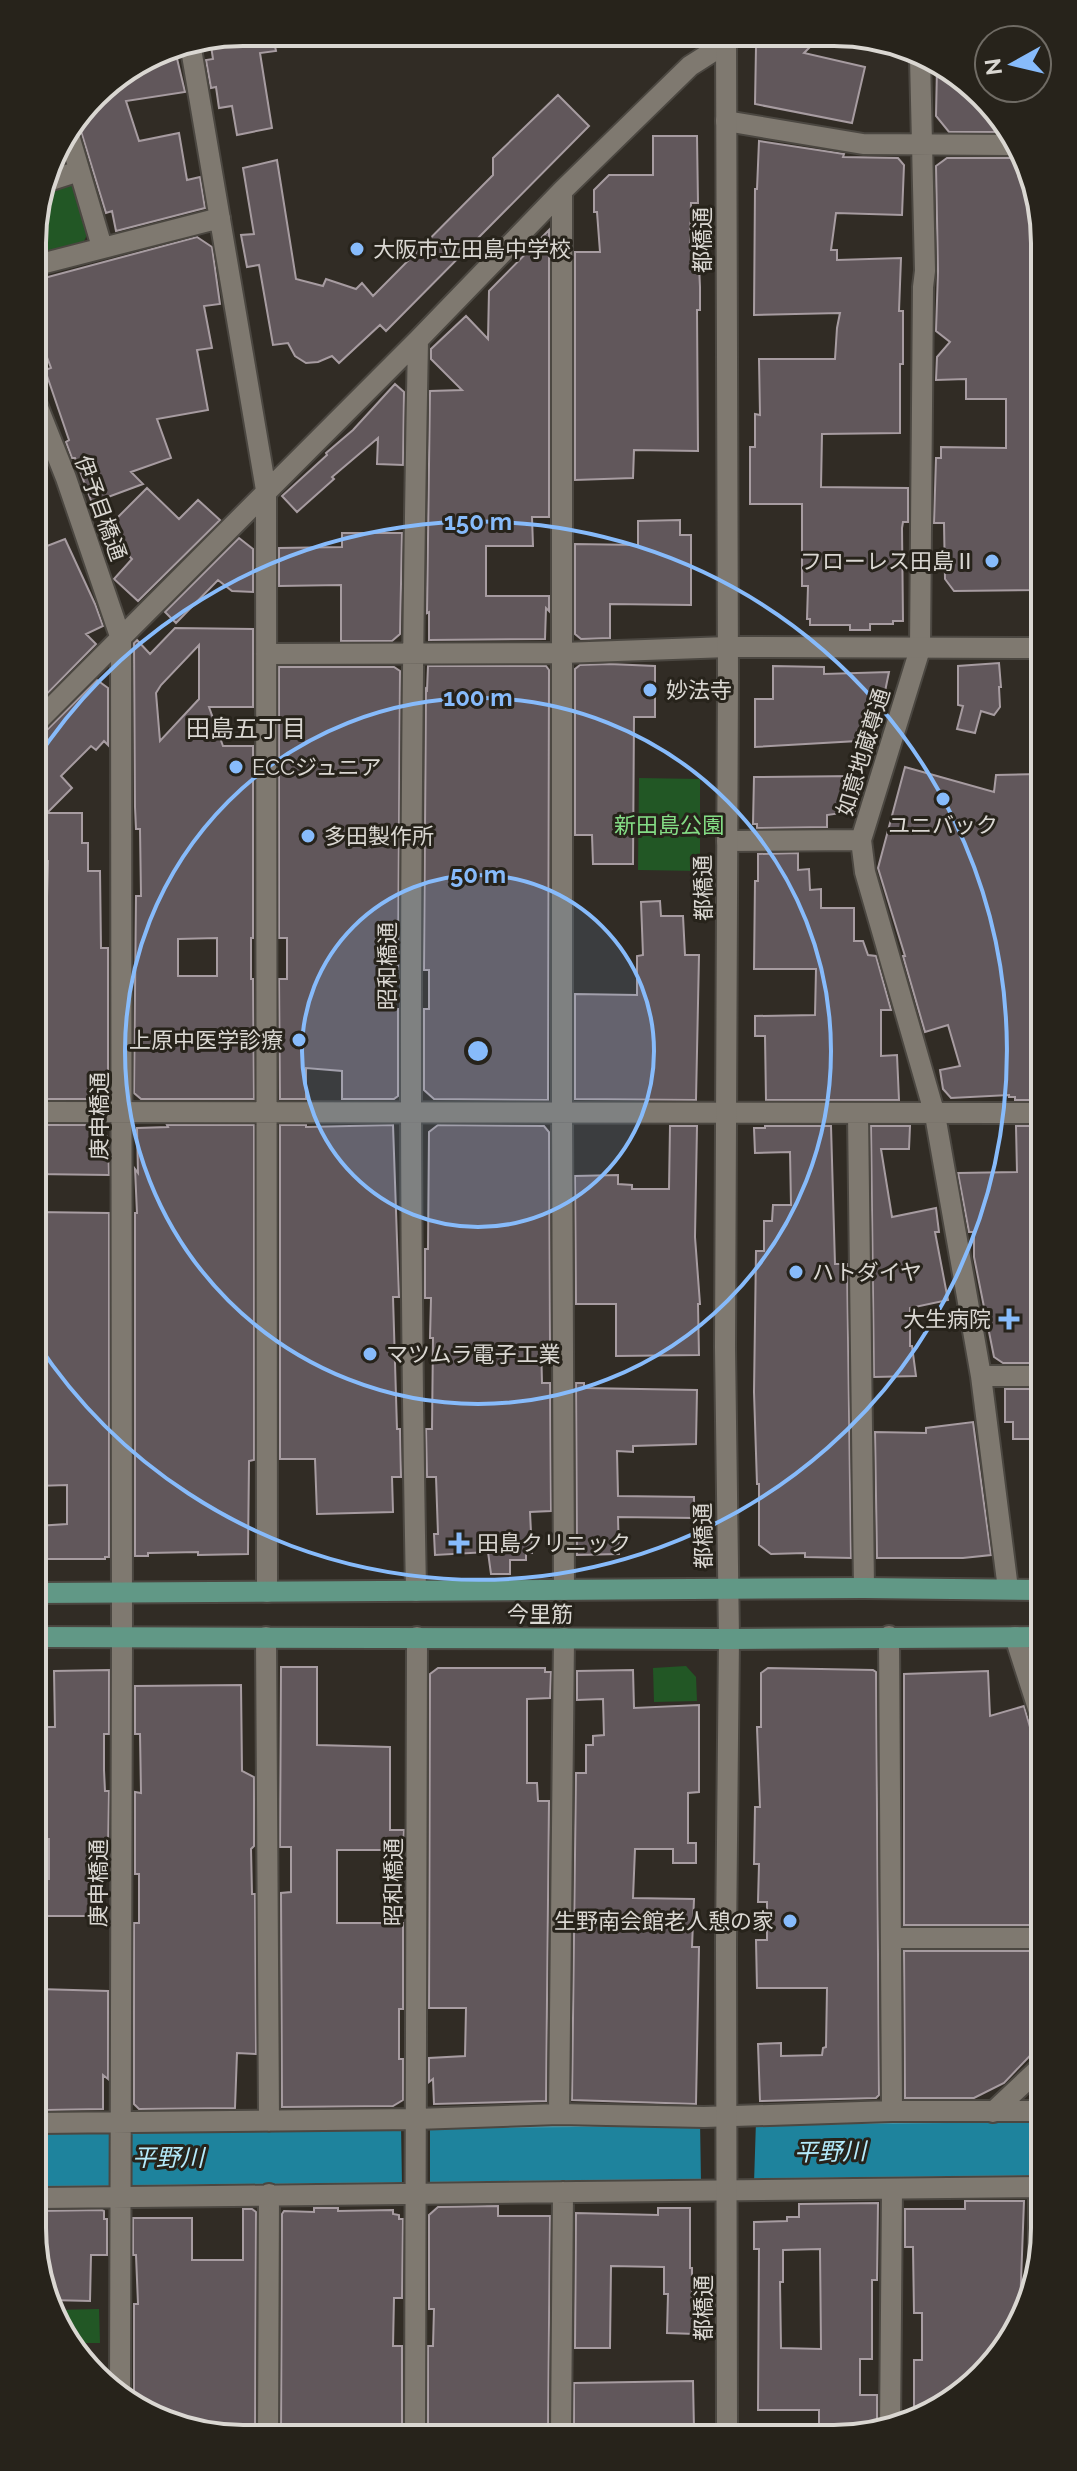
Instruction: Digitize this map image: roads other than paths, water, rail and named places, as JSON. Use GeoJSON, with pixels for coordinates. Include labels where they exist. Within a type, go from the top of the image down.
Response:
{"type":"FeatureCollection","features":[{"type":"Feature","properties":{"kind":"main road","name":"今里筋"},"geometry":{"type":"LineString","coordinates":[[46,1593],[1031,1590]]}},
{"type":"Feature","properties":{"kind":"main road","name":"今里筋"},"geometry":{"type":"LineString","coordinates":[[46,1637],[1031,1637]]}},
{"type":"Feature","properties":{"kind":"street"},"geometry":{"type":"LineString","coordinates":[[46,713],[562,191],[690,66],[717,46]]}},
{"type":"Feature","properties":{"kind":"street","name":"都橋通"},"geometry":{"type":"LineString","coordinates":[[726,46],[728,647],[725,1348],[729,1639]]}},
{"type":"Feature","properties":{"kind":"street"},"geometry":{"type":"LineString","coordinates":[[192,53],[266,490],[267,1592]]}},
{"type":"Feature","properties":{"kind":"street","name":"如意地蔵尊通"},"geometry":{"type":"LineString","coordinates":[[920,66],[925,271],[920,649],[861,840],[865,872],[935,1115],[981,1376],[1008,1589]]}},
{"type":"Feature","properties":{"kind":"street"},"geometry":{"type":"LineString","coordinates":[[726,121],[863,144],[1005,145]]}},
{"type":"Feature","properties":{"kind":"street"},"geometry":{"type":"LineString","coordinates":[[72,145],[102,247]]}},
{"type":"Feature","properties":{"kind":"street"},"geometry":{"type":"LineString","coordinates":[[58,178],[79,171]]}},
{"type":"Feature","properties":{"kind":"street"},"geometry":{"type":"LineString","coordinates":[[562,191],[564,1590]]}},
{"type":"Feature","properties":{"kind":"street"},"geometry":{"type":"LineString","coordinates":[[46,262],[220,218]]}},
{"type":"Feature","properties":{"kind":"street","name":"昭和橋通"},"geometry":{"type":"LineString","coordinates":[[416,1591],[411,1111],[412,654],[418,340]]}},
{"type":"Feature","properties":{"kind":"street","name":"伊予目橋通"},"geometry":{"type":"LineString","coordinates":[[46,428],[121,639]]}},
{"type":"Feature","properties":{"kind":"street","name":"庚申橋通"},"geometry":{"type":"LineString","coordinates":[[121,639],[121,2192]]}},
{"type":"Feature","properties":{"kind":"street"},"geometry":{"type":"LineString","coordinates":[[266,654],[562,653],[728,647],[1031,648]]}},
{"type":"Feature","properties":{"kind":"street"},"geometry":{"type":"LineString","coordinates":[[727,841],[861,840]]}},
{"type":"Feature","properties":{"kind":"street"},"geometry":{"type":"LineString","coordinates":[[46,1112],[1031,1113]]}},
{"type":"Feature","properties":{"kind":"street"},"geometry":{"type":"LineString","coordinates":[[858,1114],[864,1588]]}},
{"type":"Feature","properties":{"kind":"street"},"geometry":{"type":"LineString","coordinates":[[981,1376],[1031,1376]]}},
{"type":"Feature","properties":{"kind":"street"},"geometry":{"type":"LineString","coordinates":[[889,1636],[892,2111]]}},
{"type":"Feature","properties":{"kind":"street"},"geometry":{"type":"LineString","coordinates":[[266,1637],[269,2121]]}},
{"type":"Feature","properties":{"kind":"street","name":"昭和橋通"},"geometry":{"type":"LineString","coordinates":[[416,2189],[417,1637]]}},
{"type":"Feature","properties":{"kind":"street"},"geometry":{"type":"LineString","coordinates":[[1015,1637],[1031,1687]]}},
{"type":"Feature","properties":{"kind":"street"},"geometry":{"type":"LineString","coordinates":[[559,2114],[564,1638]]}},
{"type":"Feature","properties":{"kind":"street"},"geometry":{"type":"LineString","coordinates":[[728,2118],[729,1639]]}},
{"type":"Feature","properties":{"kind":"street"},"geometry":{"type":"LineString","coordinates":[[891,1938],[1031,1938]]}},
{"type":"Feature","properties":{"kind":"street"},"geometry":{"type":"LineString","coordinates":[[993,2112],[1031,2076]]}},
{"type":"Feature","properties":{"kind":"street"},"geometry":{"type":"LineString","coordinates":[[46,2123],[416,2123],[559,2114],[728,2118],[892,2111],[1031,2111]]}},
{"type":"Feature","properties":{"kind":"street","name":"都橋通"},"geometry":{"type":"LineString","coordinates":[[727,2425],[728,2118]]}},
{"type":"Feature","properties":{"kind":"street"},"geometry":{"type":"LineString","coordinates":[[46,2197],[121,2192],[269,2194],[416,2189],[563,2192],[728,2187],[1031,2187]]}},
{"type":"Feature","properties":{"kind":"street"},"geometry":{"type":"LineString","coordinates":[[415,2425],[416,2189]]}},
{"type":"Feature","properties":{"kind":"street"},"geometry":{"type":"LineString","coordinates":[[890,2416],[892,2189]]}},
{"type":"Feature","properties":{"kind":"street"},"geometry":{"type":"LineString","coordinates":[[120,2381],[121,2192]]}},
{"type":"Feature","properties":{"kind":"street"},"geometry":{"type":"LineString","coordinates":[[561,2425],[563,2192]]}},
{"type":"Feature","properties":{"kind":"street"},"geometry":{"type":"LineString","coordinates":[[268,2425],[269,2194]]}},
{"type":"Feature","properties":{"kind":"water","name":"平野川"},"geometry":{"type":"Polygon","coordinates":[[[1031,2121],[1031,2176],[46,2187],[46,2132],[1031,2121]]]}},
{"type":"Feature","properties":{"kind":"place","name":"大阪市立田島中学校"},"geometry":{"type":"Point","coordinates":[357,249]}},
{"type":"Feature","properties":{"kind":"place","name":"フローレス田島Ⅱ"},"geometry":{"type":"Point","coordinates":[992,561]}},
{"type":"Feature","properties":{"kind":"place","name":"妙法寺"},"geometry":{"type":"Point","coordinates":[650,690]}},
{"type":"Feature","properties":{"kind":"place","name":"ECCジュニア"},"geometry":{"type":"Point","coordinates":[236,767]}},
{"type":"Feature","properties":{"kind":"place","name":"ユニバック"},"geometry":{"type":"Point","coordinates":[943,799]}},
{"type":"Feature","properties":{"kind":"place","name":"多田製作所"},"geometry":{"type":"Point","coordinates":[308,836]}},
{"type":"Feature","properties":{"kind":"place","name":"上原中医学診療"},"geometry":{"type":"Point","coordinates":[299,1040]}},
{"type":"Feature","properties":{"kind":"place","name":"ハトダイヤ"},"geometry":{"type":"Point","coordinates":[796,1272]}},
{"type":"Feature","properties":{"kind":"place","name":"大生病院"},"geometry":{"type":"Point","coordinates":[1009,1319]}},
{"type":"Feature","properties":{"kind":"place","name":"マツムラ電子工業"},"geometry":{"type":"Point","coordinates":[370,1354]}},
{"type":"Feature","properties":{"kind":"place","name":"田島クリニック"},"geometry":{"type":"Point","coordinates":[459,1543]}},
{"type":"Feature","properties":{"kind":"place","name":"生野南会館老人憩の家"},"geometry":{"type":"Point","coordinates":[790,1921]}},
{"type":"Feature","properties":{"kind":"district","name":"田島五丁目"},"geometry":{"type":"Point","coordinates":[246,729]}},
{"type":"Feature","properties":{"kind":"park label","name":"新田島公園"},"geometry":{"type":"Point","coordinates":[669,825]}}]}
